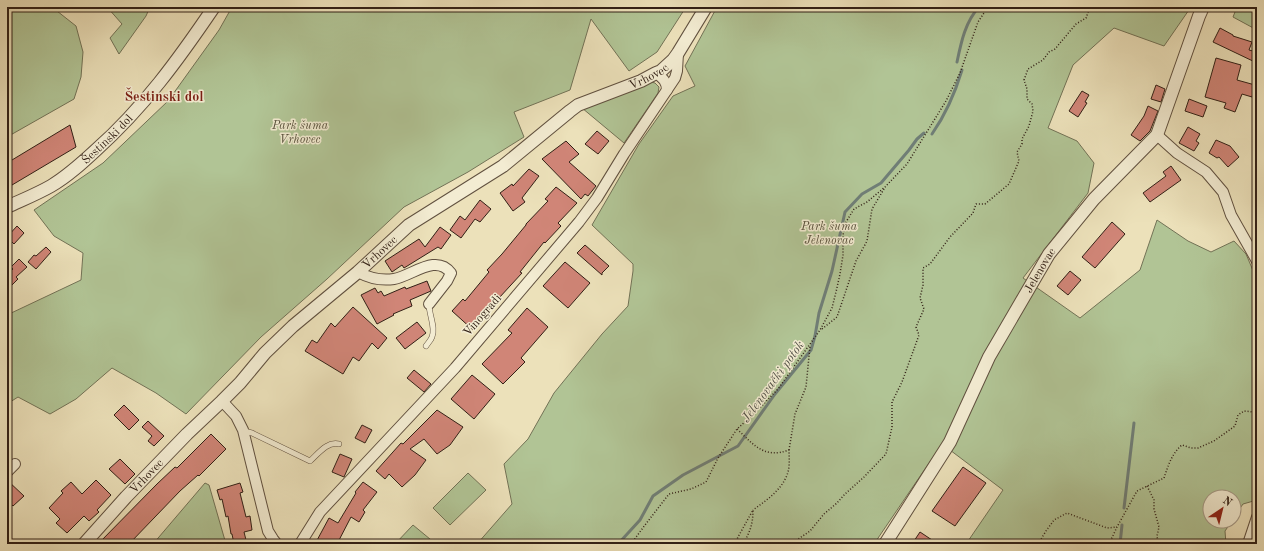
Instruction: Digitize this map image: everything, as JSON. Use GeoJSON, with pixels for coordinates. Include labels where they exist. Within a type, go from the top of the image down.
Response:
{"type":"FeatureCollection","features":[{"type":"Feature","properties":{"kind":"street","name":"Šestinski dol"},"geometry":{"type":"LineString","coordinates":[[7,207],[59,181],[86,160],[112,136],[141,106],[168,72],[214,7]]}},
{"type":"Feature","properties":{"kind":"street","name":"Vrhovec"},"geometry":{"type":"LineString","coordinates":[[84,544],[131,492],[222,401],[274,344],[293,326],[358,272],[409,225],[502,166],[578,105],[641,81],[661,71],[678,53],[706,7]]}},
{"type":"Feature","properties":{"kind":"street","name":"Jelenovac"},"geometry":{"type":"LineString","coordinates":[[884,544],[950,442],[989,357],[1049,254],[1094,199],[1157,134],[1203,7]]}},
{"type":"Feature","properties":{"kind":"street","name":"Vinogradi"},"geometry":{"type":"LineString","coordinates":[[300,544],[309,527],[320,512],[455,368],[579,222],[597,198],[624,154],[675,78],[678,53]]}},
{"type":"Feature","properties":{"kind":"street"},"geometry":{"type":"LineString","coordinates":[[656,73],[662,77],[667,90]]}},
{"type":"Feature","properties":{"kind":"street"},"geometry":{"type":"LineString","coordinates":[[1157,134],[1177,153],[1206,172],[1224,192],[1231,214],[1257,261]]}},
{"type":"Feature","properties":{"kind":"street"},"geometry":{"type":"LineString","coordinates":[[358,272],[368,277],[383,280],[395,279],[432,264],[440,264],[447,268],[451,273],[447,281],[429,304]]}},
{"type":"Feature","properties":{"kind":"street"},"geometry":{"type":"LineString","coordinates":[[222,401],[236,416],[243,430],[268,531],[272,539],[277,544]]}},
{"type":"Feature","properties":{"kind":"street"},"geometry":{"type":"LineString","coordinates":[[7,472],[15,464]]}},
{"type":"Feature","properties":{"kind":"street"},"geometry":{"type":"LineString","coordinates":[[1248,544],[1257,517]]}},
{"type":"Feature","properties":{"kind":"lane"},"geometry":{"type":"LineString","coordinates":[[426,346],[432,336],[433,328],[429,312],[429,304]]}},
{"type":"Feature","properties":{"kind":"lane"},"geometry":{"type":"LineString","coordinates":[[243,430],[310,461],[328,445],[333,443],[339,444]]}},
{"type":"Feature","properties":{"kind":"path"},"geometry":{"type":"LineString","coordinates":[[631,544],[669,494],[691,489],[706,482],[718,458],[737,429],[778,389],[820,330],[832,308],[836,292],[843,255],[843,235],[846,222],[854,209],[867,202],[885,187],[907,164],[946,101],[960,73],[978,22],[988,7]]}},
{"type":"Feature","properties":{"kind":"path"},"geometry":{"type":"LineString","coordinates":[[791,544],[810,531],[824,514],[838,503],[845,494],[886,454],[892,427],[892,402],[902,382],[919,335],[916,327],[924,309],[920,298],[924,285],[923,268],[930,264],[950,236],[973,213],[976,204],[985,204],[1009,184],[1018,161],[1017,152],[1022,144],[1022,138],[1029,126],[1033,111],[1032,104],[1027,99],[1027,89],[1024,80],[1028,69],[1043,60],[1049,52],[1055,49],[1076,24],[1086,18],[1090,7]]}},
{"type":"Feature","properties":{"kind":"path"},"geometry":{"type":"LineString","coordinates":[[820,330],[837,317],[856,261],[867,241],[872,209],[885,187]]}},
{"type":"Feature","properties":{"kind":"path"},"geometry":{"type":"LineString","coordinates":[[735,544],[753,510],[765,502],[779,489],[788,471],[789,450],[795,414],[806,387],[810,345]]}},
{"type":"Feature","properties":{"kind":"path"},"geometry":{"type":"LineString","coordinates":[[1109,544],[1137,491],[1164,478],[1177,449],[1182,445],[1191,448],[1198,448],[1214,440],[1234,426],[1238,415],[1244,410],[1254,412],[1257,410]]}},
{"type":"Feature","properties":{"kind":"path"},"geometry":{"type":"LineString","coordinates":[[737,429],[760,450],[767,452],[782,452],[789,450]]}},
{"type":"Feature","properties":{"kind":"path"},"geometry":{"type":"LineString","coordinates":[[1147,486],[1154,500],[1154,508],[1159,527],[1157,536],[1158,544]]}},
{"type":"Feature","properties":{"kind":"path"},"geometry":{"type":"LineString","coordinates":[[743,544],[750,532],[753,510]]}},
{"type":"Feature","properties":{"kind":"path"},"geometry":{"type":"LineString","coordinates":[[1038,544],[1054,520],[1067,513],[1107,528],[1117,527]]}},
{"type":"Feature","properties":{"kind":"green space"},"geometry":{"type":"Polygon","coordinates":[[[7,7],[47,7],[57,11],[76,26],[83,52],[81,77],[74,99],[7,137],[7,7]]]}},
{"type":"Feature","properties":{"kind":"green space"},"geometry":{"type":"Polygon","coordinates":[[[107,7],[150,7],[146,16],[119,54],[110,38],[122,24],[107,7]]]}},
{"type":"Feature","properties":{"kind":"green space","name":"Park šuma Vrhovec"},"geometry":{"type":"Polygon","coordinates":[[[232,7],[686,7],[657,52],[629,71],[591,19],[570,90],[514,112],[524,137],[468,172],[404,207],[327,279],[261,337],[186,414],[156,393],[112,368],[76,399],[50,414],[18,397],[7,404],[7,315],[81,280],[83,253],[54,236],[34,210],[103,163],[168,101],[219,30],[232,7]]]}},
{"type":"Feature","properties":{"kind":"green space","name":"Park šuma Jelenovac"},"geometry":{"type":"Polygon","coordinates":[[[717,7],[1191,7],[1164,46],[1114,28],[1073,65],[1048,128],[1077,141],[1094,163],[1088,193],[1023,278],[1080,318],[1140,270],[1157,220],[1188,241],[1211,252],[1234,241],[1246,254],[1257,280],[1257,500],[1242,505],[1242,489],[1202,489],[1202,529],[1226,529],[1225,531],[1226,544],[966,544],[1003,490],[942,444],[874,544],[477,544],[512,504],[504,464],[528,439],[554,393],[602,334],[628,306],[633,264],[592,225],[639,144],[673,96],[695,86],[685,66],[717,7]]]}},
{"type":"Feature","properties":{"kind":"green space"},"geometry":{"type":"Polygon","coordinates":[[[1237,7],[1257,7],[1257,30],[1233,17],[1237,7]]]}},
{"type":"Feature","properties":{"kind":"green space"},"geometry":{"type":"Polygon","coordinates":[[[651,82],[655,83],[659,87],[658,93],[624,143],[582,108],[651,82]]]}},
{"type":"Feature","properties":{"kind":"green space"},"geometry":{"type":"Polygon","coordinates":[[[468,473],[486,490],[450,525],[433,508],[468,473]]]}},
{"type":"Feature","properties":{"kind":"green space"},"geometry":{"type":"Polygon","coordinates":[[[205,483],[209,485],[226,544],[153,544],[205,483]]]}},
{"type":"Feature","properties":{"kind":"green space"},"geometry":{"type":"Polygon","coordinates":[[[413,525],[436,544],[395,544],[413,525]]]}},
{"type":"Feature","properties":{"kind":"building"},"geometry":{"type":"Polygon","coordinates":[[[1220,28],[1233,36],[1252,42],[1249,50],[1257,52],[1257,63],[1213,42],[1220,28]]]}},
{"type":"Feature","properties":{"kind":"building"},"geometry":{"type":"Polygon","coordinates":[[[1216,58],[1241,65],[1237,80],[1255,85],[1252,97],[1242,94],[1235,112],[1224,108],[1226,103],[1205,97],[1216,58]]]}},
{"type":"Feature","properties":{"kind":"building"},"geometry":{"type":"Polygon","coordinates":[[[1156,85],[1165,89],[1161,102],[1151,99],[1156,85]]]}},
{"type":"Feature","properties":{"kind":"building"},"geometry":{"type":"Polygon","coordinates":[[[1082,91],[1089,95],[1085,102],[1087,103],[1078,117],[1069,111],[1082,91]]]}},
{"type":"Feature","properties":{"kind":"building"},"geometry":{"type":"Polygon","coordinates":[[[1189,99],[1207,106],[1203,117],[1185,111],[1189,99]]]}},
{"type":"Feature","properties":{"kind":"building"},"geometry":{"type":"Polygon","coordinates":[[[1148,106],[1158,111],[1150,131],[1140,141],[1131,135],[1144,116],[1148,106]]]}},
{"type":"Feature","properties":{"kind":"building"},"geometry":{"type":"Polygon","coordinates":[[[70,125],[76,147],[12,185],[7,176],[7,163],[70,125]]]}},
{"type":"Feature","properties":{"kind":"building"},"geometry":{"type":"Polygon","coordinates":[[[1188,127],[1200,134],[1196,141],[1199,143],[1194,151],[1179,143],[1188,127]]]}},
{"type":"Feature","properties":{"kind":"building"},"geometry":{"type":"Polygon","coordinates":[[[597,131],[609,141],[598,154],[585,144],[597,131]]]}},
{"type":"Feature","properties":{"kind":"building"},"geometry":{"type":"Polygon","coordinates":[[[1216,140],[1230,146],[1239,157],[1228,167],[1219,157],[1217,158],[1209,153],[1216,140]]]}},
{"type":"Feature","properties":{"kind":"building"},"geometry":{"type":"Polygon","coordinates":[[[566,141],[579,154],[569,162],[596,186],[588,196],[585,194],[581,199],[542,159],[566,141]]]}},
{"type":"Feature","properties":{"kind":"building"},"geometry":{"type":"Polygon","coordinates":[[[1171,166],[1181,180],[1150,202],[1143,193],[1166,176],[1163,172],[1171,166]]]}},
{"type":"Feature","properties":{"kind":"building"},"geometry":{"type":"Polygon","coordinates":[[[529,169],[539,176],[522,198],[525,202],[513,211],[500,193],[512,184],[513,186],[529,169]]]}},
{"type":"Feature","properties":{"kind":"building"},"geometry":{"type":"Polygon","coordinates":[[[556,187],[577,203],[558,223],[561,226],[545,243],[544,242],[520,272],[522,273],[473,330],[452,311],[463,299],[465,301],[489,272],[487,270],[526,224],[548,201],[545,199],[556,187]]]}},
{"type":"Feature","properties":{"kind":"building"},"geometry":{"type":"Polygon","coordinates":[[[480,200],[491,209],[480,222],[475,219],[461,238],[450,230],[460,216],[465,220],[480,200]]]}},
{"type":"Feature","properties":{"kind":"building"},"geometry":{"type":"Polygon","coordinates":[[[1112,222],[1125,234],[1095,268],[1082,257],[1112,222]]]}},
{"type":"Feature","properties":{"kind":"building"},"geometry":{"type":"Polygon","coordinates":[[[17,226],[24,233],[14,244],[7,237],[17,226]]]}},
{"type":"Feature","properties":{"kind":"building"},"geometry":{"type":"Polygon","coordinates":[[[440,227],[451,235],[441,249],[438,247],[404,268],[402,265],[392,272],[385,261],[419,239],[425,247],[440,227]]]}},
{"type":"Feature","properties":{"kind":"building"},"geometry":{"type":"Polygon","coordinates":[[[585,245],[609,266],[602,273],[602,275],[577,253],[585,245]]]}},
{"type":"Feature","properties":{"kind":"building"},"geometry":{"type":"Polygon","coordinates":[[[46,247],[51,252],[36,269],[28,262],[34,255],[36,256],[46,247]]]}},
{"type":"Feature","properties":{"kind":"building"},"geometry":{"type":"Polygon","coordinates":[[[19,259],[27,267],[16,277],[18,279],[7,290],[7,275],[13,269],[11,267],[19,259]]]}},
{"type":"Feature","properties":{"kind":"building"},"geometry":{"type":"Polygon","coordinates":[[[565,262],[590,283],[568,308],[543,286],[565,262]]]}},
{"type":"Feature","properties":{"kind":"building"},"geometry":{"type":"Polygon","coordinates":[[[1070,271],[1081,280],[1068,295],[1057,286],[1070,271]]]}},
{"type":"Feature","properties":{"kind":"building"},"geometry":{"type":"Polygon","coordinates":[[[427,281],[431,291],[410,300],[412,306],[393,314],[394,315],[377,324],[361,295],[375,288],[378,293],[381,291],[384,296],[405,287],[406,289],[427,281]]]}},
{"type":"Feature","properties":{"kind":"building"},"geometry":{"type":"Polygon","coordinates":[[[353,307],[387,338],[378,349],[372,343],[359,361],[353,357],[343,374],[305,351],[312,340],[317,343],[331,323],[335,327],[353,307]]]}},
{"type":"Feature","properties":{"kind":"building"},"geometry":{"type":"Polygon","coordinates":[[[527,308],[548,327],[521,358],[525,362],[503,384],[482,364],[512,333],[508,330],[527,308]]]}},
{"type":"Feature","properties":{"kind":"building"},"geometry":{"type":"Polygon","coordinates":[[[417,322],[426,333],[405,349],[396,338],[417,322]]]}},
{"type":"Feature","properties":{"kind":"building"},"geometry":{"type":"Polygon","coordinates":[[[414,370],[431,384],[424,392],[407,378],[414,370]]]}},
{"type":"Feature","properties":{"kind":"building"},"geometry":{"type":"Polygon","coordinates":[[[472,375],[495,394],[474,419],[451,399],[472,375]]]}},
{"type":"Feature","properties":{"kind":"building"},"geometry":{"type":"Polygon","coordinates":[[[124,405],[139,420],[129,430],[114,415],[124,405]]]}},
{"type":"Feature","properties":{"kind":"building"},"geometry":{"type":"Polygon","coordinates":[[[437,410],[463,427],[450,445],[437,454],[424,439],[410,449],[426,460],[415,475],[402,487],[389,474],[385,479],[376,471],[401,443],[403,444],[437,410]]]}},
{"type":"Feature","properties":{"kind":"building"},"geometry":{"type":"Polygon","coordinates":[[[148,421],[164,436],[154,446],[148,441],[152,436],[142,427],[148,421]]]}},
{"type":"Feature","properties":{"kind":"building"},"geometry":{"type":"Polygon","coordinates":[[[362,425],[372,430],[365,443],[355,438],[362,425]]]}},
{"type":"Feature","properties":{"kind":"building"},"geometry":{"type":"Polygon","coordinates":[[[211,434],[226,449],[199,476],[198,475],[180,491],[129,544],[98,544],[157,484],[175,467],[177,468],[211,434]]]}},
{"type":"Feature","properties":{"kind":"building"},"geometry":{"type":"Polygon","coordinates":[[[340,454],[352,459],[344,477],[332,472],[340,454]]]}},
{"type":"Feature","properties":{"kind":"building"},"geometry":{"type":"Polygon","coordinates":[[[120,459],[135,474],[125,484],[109,469],[120,459]]]}},
{"type":"Feature","properties":{"kind":"building"},"geometry":{"type":"Polygon","coordinates":[[[963,467],[986,483],[955,526],[932,511],[963,467]]]}},
{"type":"Feature","properties":{"kind":"building"},"geometry":{"type":"Polygon","coordinates":[[[7,480],[24,496],[13,506],[7,500],[7,480]]]}},
{"type":"Feature","properties":{"kind":"building"},"geometry":{"type":"Polygon","coordinates":[[[96,480],[111,495],[97,510],[99,512],[89,521],[84,516],[67,533],[56,523],[60,519],[49,508],[63,493],[61,491],[71,482],[82,494],[96,480]]]}},
{"type":"Feature","properties":{"kind":"building"},"geometry":{"type":"Polygon","coordinates":[[[363,482],[377,492],[363,510],[365,512],[359,522],[351,517],[337,544],[315,544],[329,518],[338,523],[356,493],[355,492],[363,482]]]}},
{"type":"Feature","properties":{"kind":"building"},"geometry":{"type":"Polygon","coordinates":[[[240,483],[243,492],[240,493],[246,517],[250,516],[252,530],[244,532],[247,544],[234,544],[228,516],[226,517],[222,499],[220,500],[217,490],[240,483]]]}},
{"type":"Feature","properties":{"kind":"building"},"geometry":{"type":"Polygon","coordinates":[[[920,532],[938,544],[912,544],[920,532]]]}},
{"type":"Feature","properties":{"kind":"waterway","name":"Jelenovački potok"},"geometry":{"type":"LineString","coordinates":[[957,62],[967,26],[970,19],[979,7]]}},
{"type":"Feature","properties":{"kind":"waterway","name":"Jelenovački potok"},"geometry":{"type":"LineString","coordinates":[[932,134],[950,103],[962,70]]}},
{"type":"Feature","properties":{"kind":"waterway","name":"Jelenovački potok"},"geometry":{"type":"LineString","coordinates":[[618,544],[640,520],[653,496],[683,475],[738,446],[775,394],[811,350],[819,313],[832,271],[845,212],[862,194],[881,183],[917,139],[924,133]]}},
{"type":"Feature","properties":{"kind":"waterway"},"geometry":{"type":"LineString","coordinates":[[1124,508],[1134,423]]}},
{"type":"Feature","properties":{"kind":"waterway"},"geometry":{"type":"LineString","coordinates":[[1120,544],[1122,525]]}},
{"type":"Feature","properties":{"kind":"district","name":"Šestinski dol"},"geometry":{"type":"Point","coordinates":[164,96]}}]}
